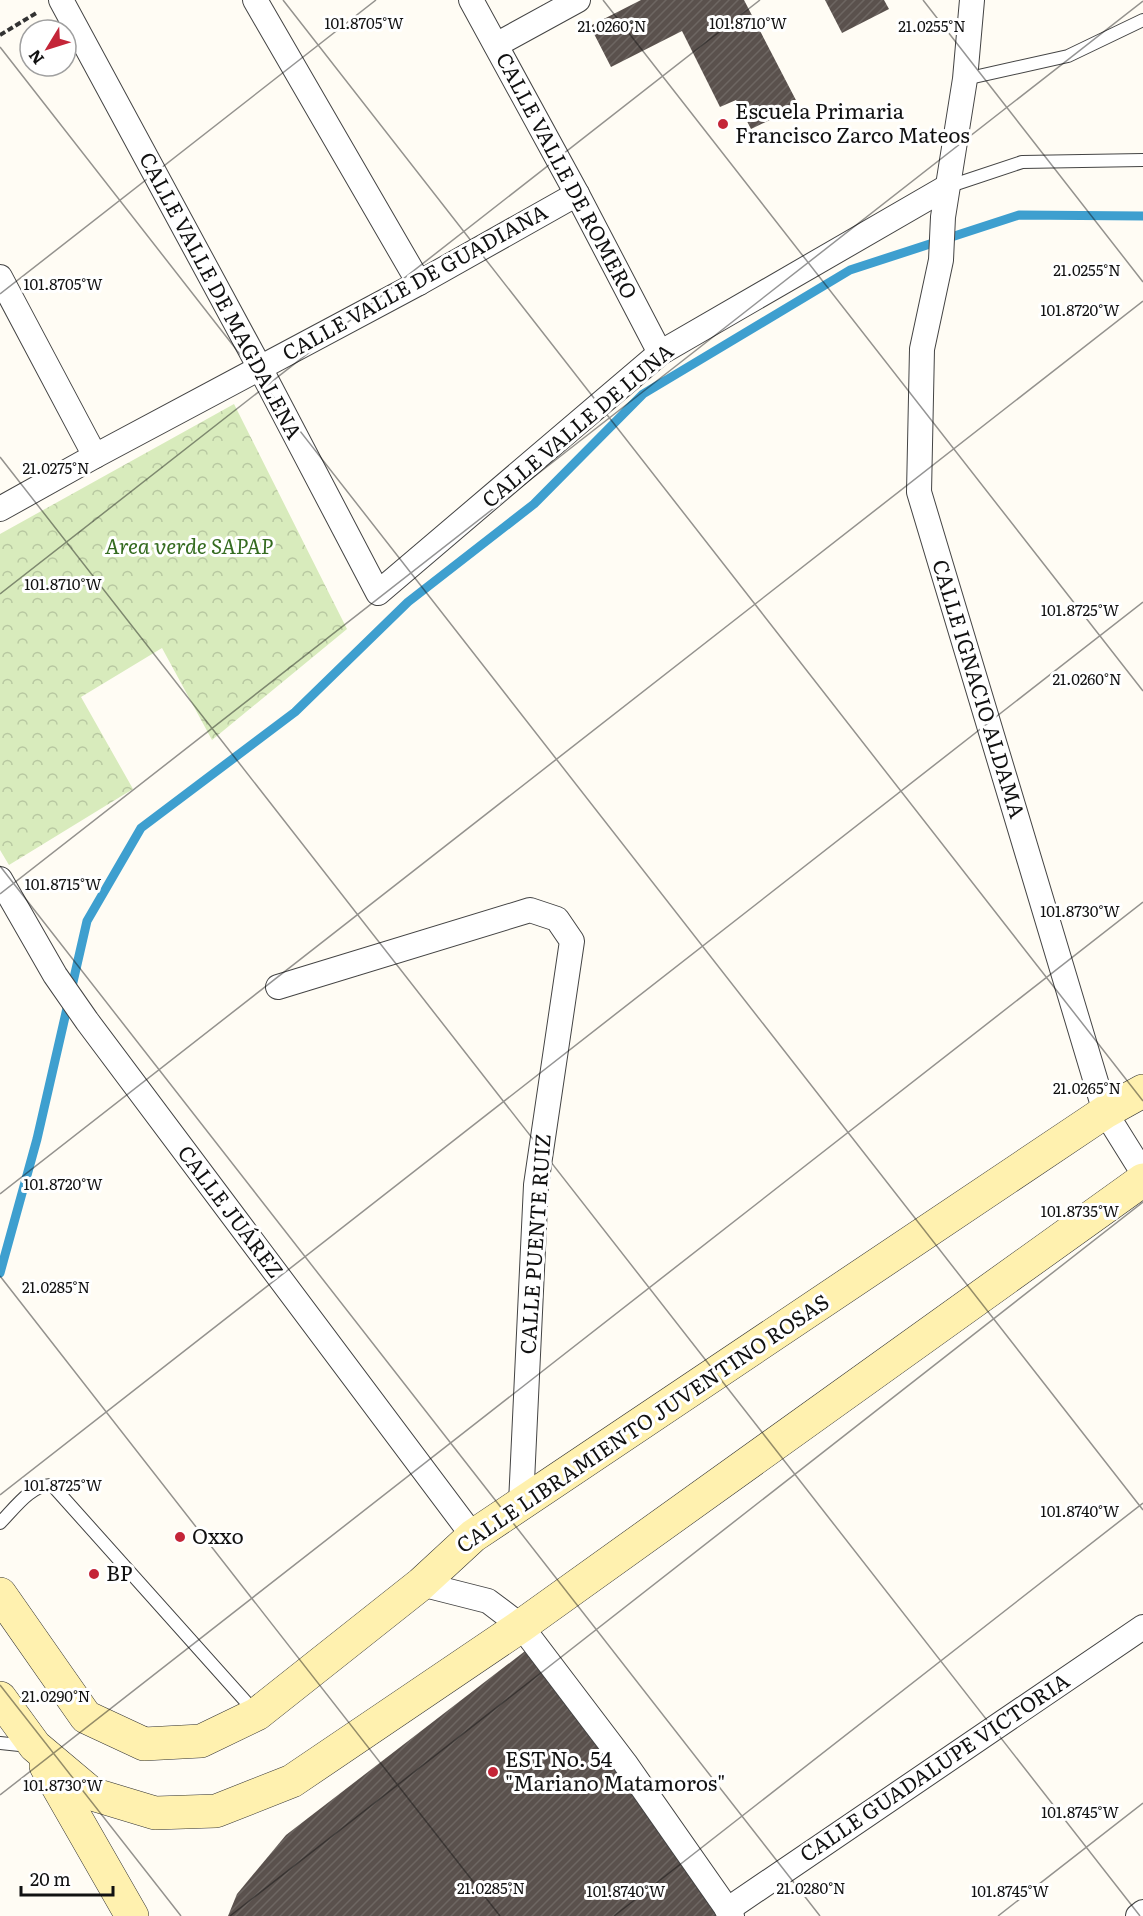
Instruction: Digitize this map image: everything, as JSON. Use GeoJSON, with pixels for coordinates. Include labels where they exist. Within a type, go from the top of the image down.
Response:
{"type":"FeatureCollection","features":[{"type":"Feature","properties":{"kind":"main road","name":"CALLE LIBRAMIENTO JUVENTINO ROSAS"},"geometry":{"type":"LineString","coordinates":[[0,1594],[86,1717],[144,1744],[201,1742],[256,1714],[422,1584],[472,1536],[1105,1112],[1143,1091]]}},
{"type":"Feature","properties":{"kind":"main road"},"geometry":{"type":"LineString","coordinates":[[35,1746],[92,1794],[155,1814],[216,1811],[292,1781],[521,1626],[1143,1180]]}},
{"type":"Feature","properties":{"kind":"main road"},"geometry":{"type":"LineString","coordinates":[[0,1698],[35,1746],[132,1916]]}},
{"type":"Feature","properties":{"kind":"street","name":"CALLE VALLE DE MAGDALENA"},"geometry":{"type":"LineString","coordinates":[[61,0],[260,368],[378,593]]}},
{"type":"Feature","properties":{"kind":"street"},"geometry":{"type":"LineString","coordinates":[[255,0],[419,283]]}},
{"type":"Feature","properties":{"kind":"street","name":"CALLE VALLE DE ROMERO"},"geometry":{"type":"LineString","coordinates":[[471,0],[577,194],[660,353]]}},
{"type":"Feature","properties":{"kind":"street"},"geometry":{"type":"LineString","coordinates":[[496,45],[578,0]]}},
{"type":"Feature","properties":{"kind":"street","name":"CALLE IGNACIO ALDAMA"},"geometry":{"type":"LineString","coordinates":[[972,0],[965,79],[943,217],[941,260],[922,349],[919,492],[1105,1112],[1143,1173]]}},
{"type":"Feature","properties":{"kind":"street","name":"CALLE VALLE DE LUNA"},"geometry":{"type":"LineString","coordinates":[[378,593],[660,353],[947,187]]}},
{"type":"Feature","properties":{"kind":"street","name":"CALLE VALLE DE GUADIANA"},"geometry":{"type":"LineString","coordinates":[[0,509],[419,283],[577,194]]}},
{"type":"Feature","properties":{"kind":"street"},"geometry":{"type":"LineString","coordinates":[[0,278],[95,456]]}},
{"type":"Feature","properties":{"kind":"street","name":"CALLE JUÁREZ"},"geometry":{"type":"LineString","coordinates":[[0,879],[55,975],[87,1021],[472,1536]]}},
{"type":"Feature","properties":{"kind":"street","name":"CALLE PUENTE RUIZ"},"geometry":{"type":"LineString","coordinates":[[278,987],[531,910],[557,919],[572,940],[536,1185],[521,1503]]}},
{"type":"Feature","properties":{"kind":"street"},"geometry":{"type":"LineString","coordinates":[[422,1584],[488,1601],[521,1626],[625,1763],[729,1913]]}},
{"type":"Feature","properties":{"kind":"street","name":"CALLE GUADALUPE VICTORIA"},"geometry":{"type":"LineString","coordinates":[[729,1913],[1143,1627]]}},
{"type":"Feature","properties":{"kind":"street"},"geometry":{"type":"LineString","coordinates":[[1138,1916],[1143,1912]]}},
{"type":"Feature","properties":{"kind":"lane"},"geometry":{"type":"LineString","coordinates":[[965,79],[1068,56],[1143,20]]}},
{"type":"Feature","properties":{"kind":"lane"},"geometry":{"type":"LineString","coordinates":[[947,187],[1022,162],[1143,160]]}},
{"type":"Feature","properties":{"kind":"lane"},"geometry":{"type":"LineString","coordinates":[[0,1523],[36,1488],[52,1485],[256,1714]]}},
{"type":"Feature","properties":{"kind":"lane"},"geometry":{"type":"LineString","coordinates":[[0,1743],[35,1746]]}},
{"type":"Feature","properties":{"kind":"path"},"geometry":{"type":"LineString","coordinates":[[0,35],[40,12]]}},
{"type":"Feature","properties":{"kind":"green space","name":"Area verde SAPAP"},"geometry":{"type":"Polygon","coordinates":[[[234,404],[347,629],[212,740],[162,648],[81,697],[133,789],[9,865],[0,850],[0,534],[234,404]]]}},
{"type":"Feature","properties":{"kind":"building"},"geometry":{"type":"Polygon","coordinates":[[[641,0],[744,0],[799,106],[751,129],[736,100],[720,107],[682,31],[611,67],[590,26],[641,0]]]}},
{"type":"Feature","properties":{"kind":"building"},"geometry":{"type":"Polygon","coordinates":[[[825,0],[884,0],[889,9],[842,33],[825,0]]]}},
{"type":"Feature","properties":{"kind":"building","name":"EST No. 54 \"Mariano Matamoros\""},"geometry":{"type":"Polygon","coordinates":[[[529,1648],[724,1916],[228,1916],[237,1894],[286,1835],[529,1648]]]}},
{"type":"Feature","properties":{"kind":"waterway"},"geometry":{"type":"LineString","coordinates":[[0,1273],[37,1139],[87,921],[141,828],[295,712],[408,602],[534,504],[643,394],[850,270],[1019,215],[1143,216]]}},
{"type":"Feature","properties":{"kind":"place","name":"Escuela Primaria Francisco Zarco Mateos"},"geometry":{"type":"Point","coordinates":[723,124]}},
{"type":"Feature","properties":{"kind":"place","name":"Oxxo"},"geometry":{"type":"Point","coordinates":[180,1537]}},
{"type":"Feature","properties":{"kind":"place","name":"BP"},"geometry":{"type":"Point","coordinates":[94,1574]}},
{"type":"Feature","properties":{"kind":"place","name":"EST No. 54 \"Mariano Matamoros\""},"geometry":{"type":"Point","coordinates":[493,1772]}}]}
